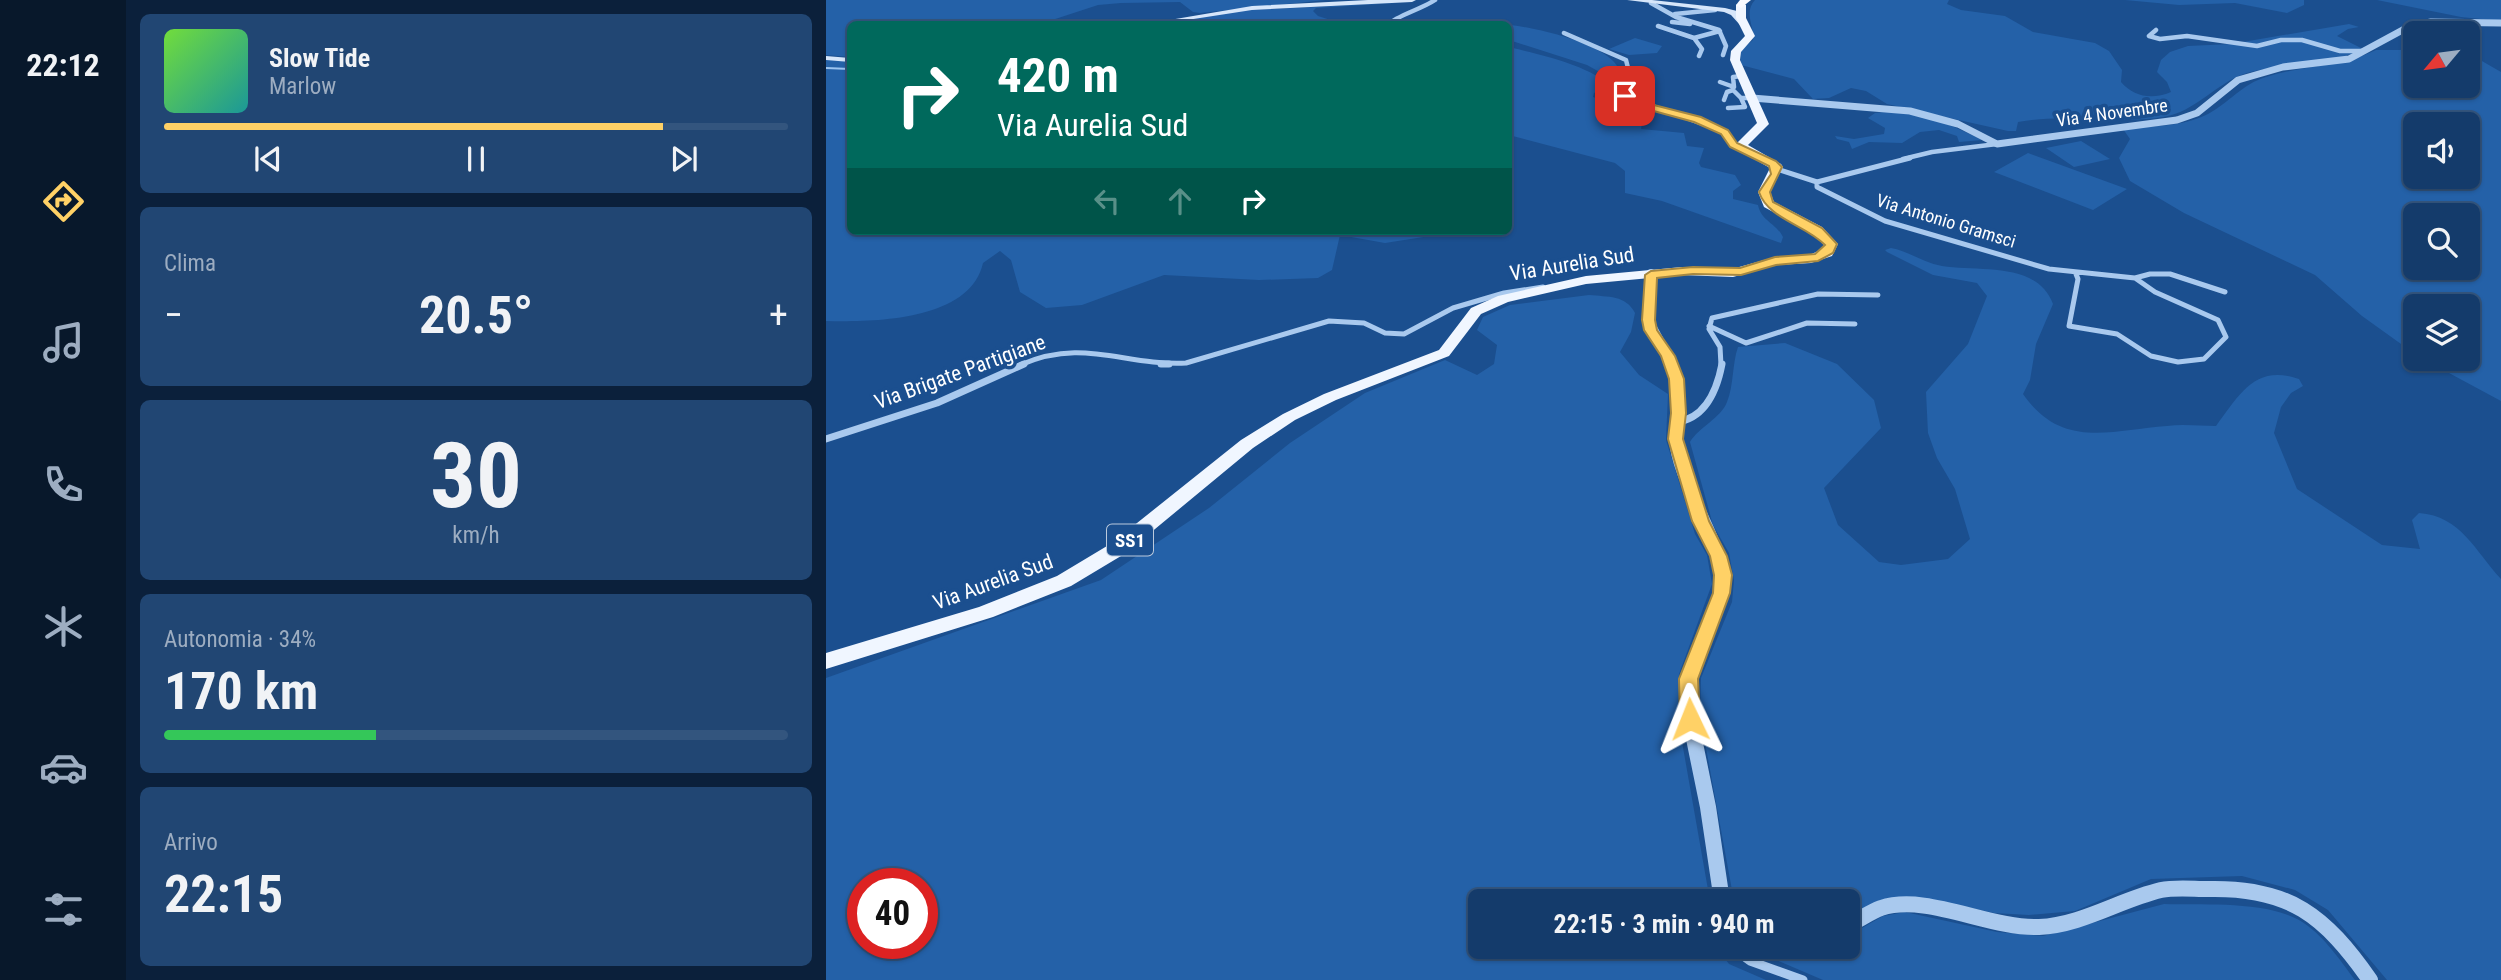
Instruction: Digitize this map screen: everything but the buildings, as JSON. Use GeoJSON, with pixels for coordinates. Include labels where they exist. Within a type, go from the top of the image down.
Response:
{"type":"FeatureCollection","features":[{"type":"Feature","properties":{"kind":"main road"},"geometry":{"type":"LineString","coordinates":[[1168,21],[1242,9],[1412,0]]}},
{"type":"Feature","properties":{"kind":"main road"},"geometry":{"type":"LineString","coordinates":[[1631,0],[1709,6],[1744,3]]}},
{"type":"Feature","properties":{"kind":"main road"},"geometry":{"type":"LineString","coordinates":[[1687,5],[1744,3]]}},
{"type":"Feature","properties":{"kind":"main road"},"geometry":{"type":"LineString","coordinates":[[1743,23],[1744,3]]}},
{"type":"Feature","properties":{"kind":"main road"},"geometry":{"type":"LineString","coordinates":[[1709,6],[1727,4]]}},
{"type":"Feature","properties":{"kind":"main road"},"geometry":{"type":"LineString","coordinates":[[1727,4],[1750,36],[1734,57],[1742,76],[1746,98],[1763,124],[1744,144],[1777,169]]}},
{"type":"Feature","properties":{"kind":"main road"},"geometry":{"type":"LineString","coordinates":[[826,58],[847,60]]}},
{"type":"Feature","properties":{"kind":"main road","name":"Via Aurelia Sud"},"geometry":{"type":"LineString","coordinates":[[826,661],[986,612],[1064,581],[1119,548],[1247,444],[1289,417],[1330,397],[1444,353],[1457,339],[1470,317],[1483,306],[1551,287],[1613,277],[1693,270],[1733,273],[1775,261],[1811,259],[1827,253],[1831,244],[1824,235],[1780,212],[1766,201],[1764,192],[1777,169]]}},
{"type":"Feature","properties":{"kind":"street"},"geometry":{"type":"LineString","coordinates":[[1391,21],[1426,9],[1435,0]]}},
{"type":"Feature","properties":{"kind":"street"},"geometry":{"type":"LineString","coordinates":[[1651,3],[1671,14],[1720,31],[1726,46],[1723,55]]}},
{"type":"Feature","properties":{"kind":"street"},"geometry":{"type":"LineString","coordinates":[[1671,14],[1727,4]]}},
{"type":"Feature","properties":{"kind":"street"},"geometry":{"type":"LineString","coordinates":[[1672,22],[1714,27]]}},
{"type":"Feature","properties":{"kind":"street","name":"Via 4 Novembre"},"geometry":{"type":"LineString","coordinates":[[1817,182],[1932,152],[2177,120],[2197,113],[2231,85],[2247,77],[2283,67],[2342,60],[2367,50],[2400,29],[2416,24],[2501,23]]}},
{"type":"Feature","properties":{"kind":"street"},"geometry":{"type":"LineString","coordinates":[[1658,26],[1694,38],[1720,31]]}},
{"type":"Feature","properties":{"kind":"street"},"geometry":{"type":"LineString","coordinates":[[2156,30],[2149,36],[2187,36],[2257,46],[2281,40],[2302,40],[2344,52],[2367,50]]}},
{"type":"Feature","properties":{"kind":"street"},"geometry":{"type":"LineString","coordinates":[[1564,33],[1626,60],[1629,72],[1621,89],[1631,100],[1698,120],[1725,132],[1734,145],[1744,144]]}},
{"type":"Feature","properties":{"kind":"street"},"geometry":{"type":"LineString","coordinates":[[1694,38],[1702,49],[1699,56]]}},
{"type":"Feature","properties":{"kind":"street"},"geometry":{"type":"LineString","coordinates":[[1720,82],[1734,87],[1733,77],[1742,76]]}},
{"type":"Feature","properties":{"kind":"street"},"geometry":{"type":"LineString","coordinates":[[1724,100],[1727,92],[1733,90],[1746,98],[1910,111],[1958,124],[1997,144]]}},
{"type":"Feature","properties":{"kind":"street"},"geometry":{"type":"LineString","coordinates":[[1728,108],[1745,107],[1746,98]]}},
{"type":"Feature","properties":{"kind":"street"},"geometry":{"type":"LineString","coordinates":[[1728,137],[1744,144]]}},
{"type":"Feature","properties":{"kind":"street","name":"Via Antonio Gramsci"},"geometry":{"type":"LineString","coordinates":[[1777,169],[1817,182],[1817,187],[1829,195],[1885,220],[2076,274],[2089,272],[2142,278],[2150,272],[2166,272],[2203,288],[2225,292]]}},
{"type":"Feature","properties":{"kind":"street","name":"Via Antonio Gramsci"},"geometry":{"type":"LineString","coordinates":[[2076,274],[2078,279],[2068,326],[2118,334],[2146,354],[2162,360],[2193,362],[2213,353],[2225,337],[2218,320],[2155,292],[2135,278]]}},
{"type":"Feature","properties":{"kind":"street"},"geometry":{"type":"LineString","coordinates":[[1651,275],[1648,320],[1676,379],[1675,439],[1701,521],[1718,556],[1723,575],[1721,593],[1689,679],[1690,719],[1708,807],[1720,889]]}},
{"type":"Feature","properties":{"kind":"street","name":"Via Brigate Partigiane"},"geometry":{"type":"LineString","coordinates":[[826,439],[937,403],[1028,362],[1059,354],[1080,350],[1163,364],[1186,363],[1329,321],[1364,323],[1385,333],[1404,334],[1453,308],[1481,299],[1531,288],[1551,287]]}},
{"type":"Feature","properties":{"kind":"street"},"geometry":{"type":"LineString","coordinates":[[1708,326],[1712,318],[1723,313],[1785,299],[1818,294],[1878,295]]}},
{"type":"Feature","properties":{"kind":"street"},"geometry":{"type":"LineString","coordinates":[[1708,326],[1746,343],[1807,323],[1838,326],[1855,324]]}},
{"type":"Feature","properties":{"kind":"street"},"geometry":{"type":"LineString","coordinates":[[1677,422],[1696,420],[1706,409],[1722,364],[1721,350],[1708,326]]}},
{"type":"Feature","properties":{"kind":"street"},"geometry":{"type":"LineString","coordinates":[[1860,919],[1881,908],[1907,904],[1999,923],[2038,927],[2079,920],[2162,890],[2238,888],[2275,896],[2311,913],[2342,940],[2370,980]]}},
{"type":"Feature","properties":{"kind":"street"},"geometry":{"type":"LineString","coordinates":[[1747,959],[1802,980]]}},
{"type":"Feature","properties":{"kind":"shaded area"},"geometry":{"type":"Polygon","coordinates":[[[826,0],[1326,0],[1200,13],[1193,12],[1180,2],[1121,3],[1098,5],[1049,21],[847,21],[847,57],[826,55],[826,0]]]}},
{"type":"Feature","properties":{"kind":"shaded area"},"geometry":{"type":"Polygon","coordinates":[[[1755,0],[1949,0],[1947,4],[1961,10],[2005,16],[2033,32],[2095,43],[2109,51],[2122,70],[2121,82],[2144,96],[2171,92],[2167,82],[2157,72],[2161,60],[2170,52],[2188,46],[2231,44],[2349,24],[2359,27],[2348,29],[2337,36],[2361,48],[2325,61],[2247,73],[2225,83],[2196,104],[2163,117],[2127,120],[2036,120],[2018,122],[2016,131],[2008,131],[1887,104],[1866,91],[1851,88],[1829,98],[1813,99],[1794,79],[1741,65],[1740,51],[1753,40],[1750,10],[1755,0]]]}},
{"type":"Feature","properties":{"kind":"shaded area"},"geometry":{"type":"Polygon","coordinates":[[[2125,0],[2304,0],[2304,5],[2287,13],[2235,3],[2179,5],[2125,0]]]}},
{"type":"Feature","properties":{"kind":"shaded area"},"geometry":{"type":"Polygon","coordinates":[[[2377,0],[2501,0],[2501,21],[2461,17],[2377,0]]]}},
{"type":"Feature","properties":{"kind":"shaded area"},"geometry":{"type":"Polygon","coordinates":[[[1413,2],[1316,8],[1313,11],[1318,16],[1334,21],[1177,21],[1234,11],[1413,2]]]}},
{"type":"Feature","properties":{"kind":"shaded area"},"geometry":{"type":"Polygon","coordinates":[[[1512,26],[1557,35],[1595,49],[1619,68],[1620,80],[1614,80],[1587,65],[1512,41],[1512,26]]]}},
{"type":"Feature","properties":{"kind":"shaded area"},"geometry":{"type":"Polygon","coordinates":[[[1635,38],[1662,46],[1657,53],[1629,55],[1609,49],[1635,38]]]}},
{"type":"Feature","properties":{"kind":"shaded area"},"geometry":{"type":"Polygon","coordinates":[[[1512,49],[1563,61],[1599,77],[1609,84],[1594,93],[1593,97],[1649,113],[1643,119],[1641,129],[1684,133],[1687,146],[1704,148],[1699,163],[1701,167],[1735,175],[1741,185],[1733,191],[1733,199],[1758,205],[1762,215],[1783,237],[1781,243],[1662,201],[1625,193],[1625,171],[1615,163],[1512,136],[1512,49]]]}},
{"type":"Feature","properties":{"kind":"shaded area"},"geometry":{"type":"Polygon","coordinates":[[[2376,50],[2403,50],[2403,98],[2480,98],[2480,60],[2501,72],[2501,401],[2445,371],[2480,371],[2480,294],[2403,294],[2403,345],[2362,316],[2315,275],[2184,213],[2130,181],[2119,158],[2130,139],[2123,129],[2166,125],[2198,118],[2216,110],[2257,80],[2336,63],[2376,50]]]}},
{"type":"Feature","properties":{"kind":"shaded area"},"geometry":{"type":"Polygon","coordinates":[[[826,59],[847,62],[847,235],[1340,235],[1332,270],[1318,278],[1259,280],[1164,275],[1082,305],[1046,308],[1020,292],[1011,260],[1000,251],[983,263],[974,282],[960,297],[940,307],[918,314],[869,321],[826,321],[826,59]]]}},
{"type":"Feature","properties":{"kind":"shaded area"},"geometry":{"type":"Polygon","coordinates":[[[1875,113],[1916,115],[1957,128],[1982,140],[1959,142],[1957,136],[1939,130],[1920,132],[1902,143],[1869,142],[1852,149],[1849,142],[1835,136],[1854,139],[1884,134],[1885,128],[1868,118],[1875,113]]]}},
{"type":"Feature","properties":{"kind":"shaded area"},"geometry":{"type":"Polygon","coordinates":[[[2081,141],[2110,159],[2074,167],[2046,148],[2081,141]]]}},
{"type":"Feature","properties":{"kind":"shaded area"},"geometry":{"type":"Polygon","coordinates":[[[2028,153],[2127,189],[2093,210],[1994,172],[2028,153]]]}},
{"type":"Feature","properties":{"kind":"shaded area"},"geometry":{"type":"Polygon","coordinates":[[[1340,235],[1436,235],[1385,243],[1340,235]]]}},
{"type":"Feature","properties":{"kind":"shaded area"},"geometry":{"type":"Polygon","coordinates":[[[1891,248],[1942,266],[1989,269],[2021,275],[2045,290],[2053,304],[2036,344],[2030,380],[2023,394],[2038,412],[2054,423],[2071,430],[2089,432],[2173,425],[2216,426],[2241,393],[2260,379],[2284,375],[2299,379],[2303,386],[2291,393],[2281,407],[2274,433],[2297,489],[2382,545],[2420,549],[2412,520],[2419,513],[2446,521],[2457,528],[2475,547],[2501,579],[2501,980],[2387,980],[2328,910],[2295,890],[2242,876],[2151,879],[2075,911],[2029,915],[1994,913],[1944,902],[1887,898],[1860,911],[1860,889],[1732,889],[1700,715],[1701,678],[1732,602],[1734,580],[1729,553],[1713,525],[1690,442],[1724,408],[1731,389],[1738,347],[1785,343],[1837,364],[1874,400],[1881,428],[1824,488],[1838,525],[1879,562],[1901,565],[1948,559],[1970,539],[1955,489],[1937,458],[1928,433],[1926,392],[1968,344],[1987,296],[1977,283],[1933,275],[1885,250],[1891,248]]]}},
{"type":"Feature","properties":{"kind":"shaded area"},"geometry":{"type":"Polygon","coordinates":[[[1589,295],[1622,300],[1635,313],[1631,332],[1620,352],[1639,375],[1668,394],[1666,440],[1695,534],[1707,555],[1712,584],[1679,674],[1678,719],[1708,889],[1468,889],[1468,959],[1725,959],[1729,964],[1766,980],[826,980],[826,678],[1101,580],[1209,508],[1290,443],[1365,393],[1445,360],[1477,375],[1494,364],[1497,345],[1477,330],[1483,317],[1510,305],[1589,295]]]}},
{"type":"Feature","properties":{"kind":"shaded area"},"geometry":{"type":"Polygon","coordinates":[[[2164,904],[2252,907],[2285,914],[2308,926],[2330,947],[2355,980],[1823,980],[1774,959],[1860,959],[1860,929],[1883,916],[1905,912],[1997,932],[2043,936],[2164,904]]]}},
{"type":"Feature","properties":{"kind":"waterway"},"geometry":{"type":"LineString","coordinates":[[826,68],[847,69]]}},
{"type":"Feature","properties":{"kind":"route"},"geometry":{"type":"LineString","coordinates":[[1625,96],[1642,105],[1698,120],[1725,132],[1734,145],[1772,163],[1777,169],[1764,192],[1768,204],[1817,230],[1831,244],[1829,251],[1823,256],[1775,261],[1733,273],[1693,270],[1651,275],[1652,293],[1648,320],[1651,330],[1668,356],[1676,379],[1679,413],[1675,439],[1695,506],[1718,556],[1723,575],[1721,593],[1689,679],[1690,719]]}}]}
